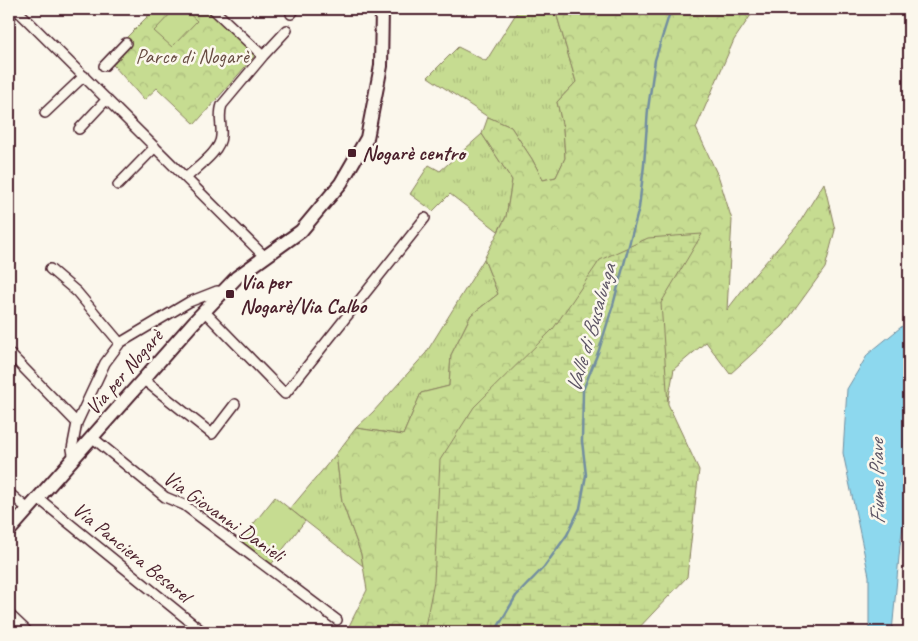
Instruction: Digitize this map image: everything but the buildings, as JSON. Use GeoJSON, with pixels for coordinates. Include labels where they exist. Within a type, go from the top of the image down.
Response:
{"type":"FeatureCollection","features":[{"type":"Feature","properties":{"kind":"street"},"geometry":{"type":"LineString","coordinates":[[9,19],[15,9],[265,257]]}},
{"type":"Feature","properties":{"kind":"street"},"geometry":{"type":"LineString","coordinates":[[213,9],[263,56]]}},
{"type":"Feature","properties":{"kind":"street","name":"Via per Nogarè"},"geometry":{"type":"LineString","coordinates":[[9,531],[223,292],[238,277],[301,231],[341,183],[365,142],[381,66],[382,9]]}},
{"type":"Feature","properties":{"kind":"street"},"geometry":{"type":"LineString","coordinates":[[186,178],[220,145],[220,112],[222,105],[287,30]]}},
{"type":"Feature","properties":{"kind":"street"},"geometry":{"type":"LineString","coordinates":[[104,66],[126,43]]}},
{"type":"Feature","properties":{"kind":"street"},"geometry":{"type":"LineString","coordinates":[[46,112],[84,76]]}},
{"type":"Feature","properties":{"kind":"street"},"geometry":{"type":"LineString","coordinates":[[79,129],[107,99]]}},
{"type":"Feature","properties":{"kind":"street"},"geometry":{"type":"LineString","coordinates":[[118,185],[155,147]]}},
{"type":"Feature","properties":{"kind":"street"},"geometry":{"type":"LineString","coordinates":[[205,312],[285,394],[426,218]]}},
{"type":"Feature","properties":{"kind":"street","name":"Via per Nogarè"},"geometry":{"type":"LineString","coordinates":[[50,269],[77,292],[120,343]]}},
{"type":"Feature","properties":{"kind":"street","name":"Via per Nogarè"},"geometry":{"type":"LineString","coordinates":[[74,459],[72,449],[77,423],[105,363],[120,343],[188,302],[217,290],[223,292]]}},
{"type":"Feature","properties":{"kind":"street"},"geometry":{"type":"LineString","coordinates":[[9,353],[77,423]]}},
{"type":"Feature","properties":{"kind":"street"},"geometry":{"type":"LineString","coordinates":[[144,380],[212,434],[235,404]]}},
{"type":"Feature","properties":{"kind":"street","name":"Via Giovanni Danieli"},"geometry":{"type":"LineString","coordinates":[[93,438],[165,497],[184,504],[338,620]]}},
{"type":"Feature","properties":{"kind":"street"},"geometry":{"type":"LineString","coordinates":[[9,493],[28,509]]}},
{"type":"Feature","properties":{"kind":"street","name":"Via Panciera Besarel"},"geometry":{"type":"LineString","coordinates":[[38,498],[203,632]]}},
{"type":"Feature","properties":{"kind":"street"},"geometry":{"type":"LineString","coordinates":[[9,614],[28,632]]}},
{"type":"Feature","properties":{"kind":"green space","name":"Parco di Nogarè"},"geometry":{"type":"Polygon","coordinates":[[[162,9],[212,9],[259,51],[195,124],[157,88],[144,100],[107,58],[105,59],[153,11],[156,14],[162,9]]]}},
{"type":"Feature","properties":{"kind":"green space"},"geometry":{"type":"Polygon","coordinates":[[[175,9],[184,9],[197,21],[172,47],[154,31],[175,9]]]}},
{"type":"Feature","properties":{"kind":"green space"},"geometry":{"type":"Polygon","coordinates":[[[519,9],[555,9],[576,82],[557,102],[563,128],[565,158],[556,177],[543,180],[511,127],[488,117],[428,77],[458,47],[486,61],[519,9]]]}},
{"type":"Feature","properties":{"kind":"green space"},"geometry":{"type":"Polygon","coordinates":[[[555,9],[568,9],[578,12],[580,9],[755,9],[734,40],[696,128],[719,178],[732,220],[727,310],[750,280],[798,225],[824,183],[835,230],[825,268],[783,326],[730,374],[706,342],[674,369],[661,438],[594,632],[346,632],[367,590],[361,554],[342,502],[336,454],[356,428],[403,435],[421,393],[449,386],[451,355],[471,315],[498,294],[484,259],[506,217],[512,180],[482,134],[488,117],[511,127],[543,180],[556,177],[565,158],[563,128],[557,102],[576,82],[555,9]]]}},
{"type":"Feature","properties":{"kind":"green space"},"geometry":{"type":"Polygon","coordinates":[[[482,134],[512,180],[506,217],[498,231],[450,194],[433,211],[410,194],[429,165],[440,171],[482,134]]]}},
{"type":"Feature","properties":{"kind":"green space"},"geometry":{"type":"Polygon","coordinates":[[[702,234],[661,303],[668,404],[699,470],[687,577],[635,632],[424,632],[434,581],[440,460],[474,407],[553,329],[600,260],[648,238],[702,234]]]}},
{"type":"Feature","properties":{"kind":"green space"},"geometry":{"type":"Polygon","coordinates":[[[484,259],[498,294],[471,315],[451,355],[449,386],[421,393],[403,435],[356,428],[373,412],[426,353],[484,259]]]}},
{"type":"Feature","properties":{"kind":"green space"},"geometry":{"type":"Polygon","coordinates":[[[336,454],[342,502],[361,554],[363,566],[290,509],[336,454]]]}},
{"type":"Feature","properties":{"kind":"green space"},"geometry":{"type":"Polygon","coordinates":[[[275,497],[305,521],[270,566],[239,542],[275,497]]]}},
{"type":"Feature","properties":{"kind":"water","name":"Fiume Piave"},"geometry":{"type":"Polygon","coordinates":[[[909,317],[909,384],[905,393],[909,411],[909,485],[900,546],[892,632],[869,632],[869,576],[843,453],[847,389],[868,354],[906,323],[909,317]]]}},
{"type":"Feature","properties":{"kind":"waterway","name":"Valle di Busalunga"},"geometry":{"type":"LineString","coordinates":[[495,632],[516,596],[544,567],[567,535],[580,508],[586,475],[582,441],[583,390],[599,350],[613,305],[639,208],[648,109],[655,60],[671,9]]}},
{"type":"Feature","properties":{"kind":"place","name":"Nogarè centro"},"geometry":{"type":"Point","coordinates":[352,153]}},
{"type":"Feature","properties":{"kind":"place","name":"Via per Nogarè/Via Calbo"},"geometry":{"type":"Point","coordinates":[230,294]}}]}
